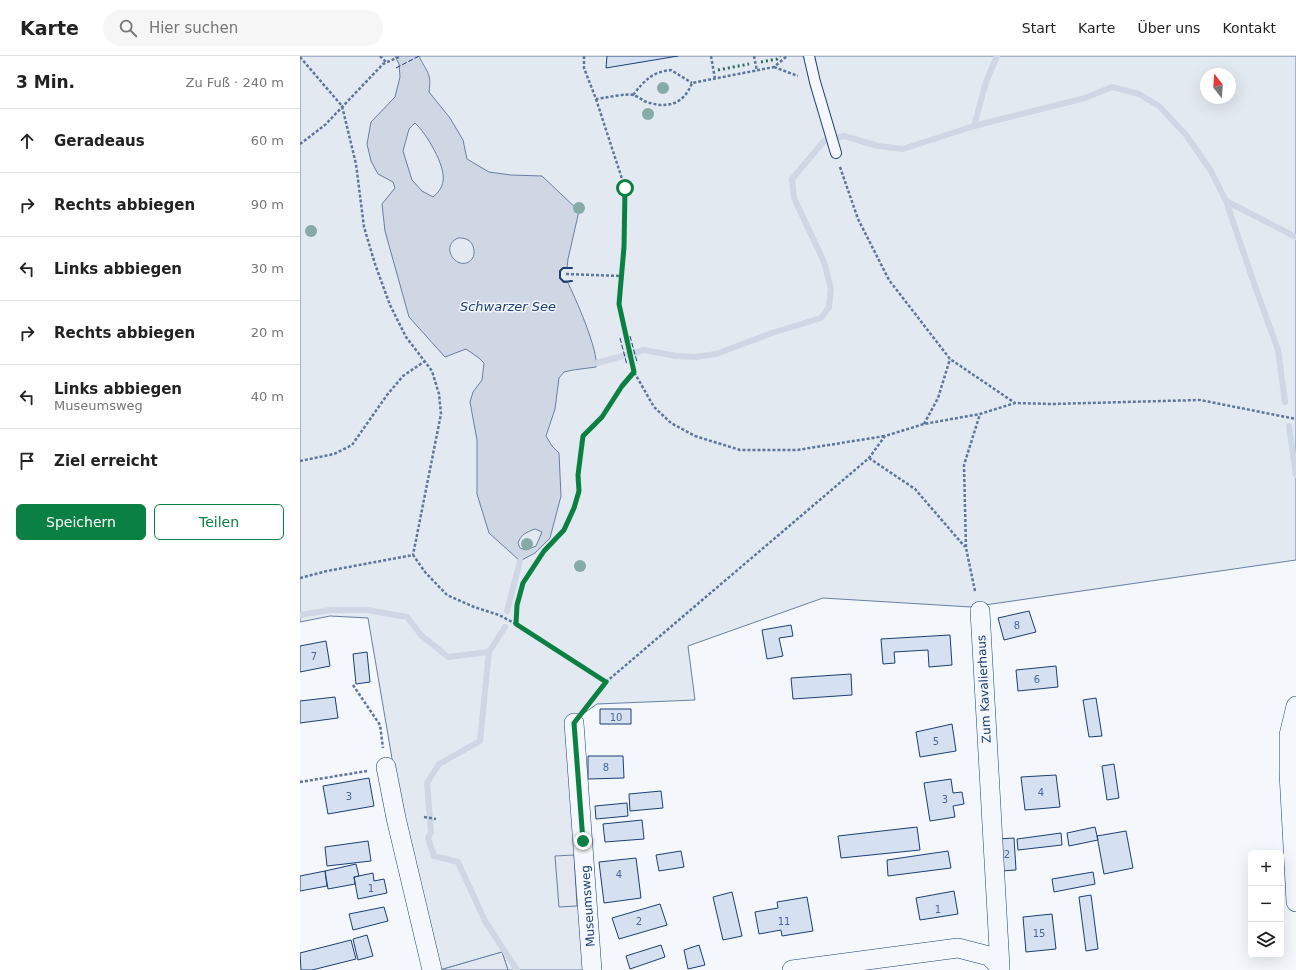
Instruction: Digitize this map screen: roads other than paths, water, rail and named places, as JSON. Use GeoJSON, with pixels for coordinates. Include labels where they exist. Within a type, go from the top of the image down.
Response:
{"type":"FeatureCollection","features":[{"type":"Feature","properties":{"kind":"street","name":"Zum Kavalierhaus"},"geometry":{"type":"LineString","coordinates":[[980,611],[1000,969]]}},
{"type":"Feature","properties":{"kind":"street"},"geometry":{"type":"LineString","coordinates":[[1296,706],[1289,735],[1289,773],[1296,902]]}},
{"type":"Feature","properties":{"kind":"street","name":"Museumsweg"},"geometry":{"type":"LineString","coordinates":[[574,723],[592,970]]}},
{"type":"Feature","properties":{"kind":"street"},"geometry":{"type":"LineString","coordinates":[[386,768],[396,818],[432,970]]}},
{"type":"Feature","properties":{"kind":"street"},"geometry":{"type":"LineString","coordinates":[[792,970],[958,948],[989,956],[1000,969]]}},
{"type":"Feature","properties":{"kind":"lane"},"geometry":{"type":"LineString","coordinates":[[809,56],[836,154]]}},
{"type":"Feature","properties":{"kind":"water","name":"Schwarzer See"},"geometry":{"type":"Polygon","coordinates":[[[395,56],[419,56],[428,72],[430,80],[429,92],[450,118],[463,140],[467,159],[489,172],[511,175],[542,176],[579,211],[567,268],[563,268],[560,271],[560,278],[567,281],[580,311],[594,349],[596,367],[564,372],[559,378],[555,409],[546,436],[552,446],[559,453],[561,496],[550,538],[535,553],[520,561],[489,533],[477,494],[477,440],[470,402],[473,392],[482,380],[484,363],[466,349],[445,357],[409,317],[385,231],[382,204],[395,188],[393,182],[378,174],[371,161],[367,144],[371,122],[395,97],[400,77],[399,64],[395,56]],[[415,123],[409,129],[403,151],[412,180],[422,191],[433,197],[440,190],[443,175],[434,150],[415,123]],[[458,238],[452,242],[450,253],[453,258],[462,263],[467,263],[472,259],[474,252],[470,241],[463,238],[458,238]],[[535,529],[521,537],[518,543],[520,548],[526,550],[536,546],[542,532],[535,529]]]}},
{"type":"Feature","properties":{"kind":"waterway"},"geometry":{"type":"LineString","coordinates":[[974,126],[986,82],[997,56]]}},
{"type":"Feature","properties":{"kind":"waterway"},"geometry":{"type":"LineString","coordinates":[[597,363],[644,350],[676,356],[695,357],[716,354],[772,333],[821,318],[829,307],[831,289],[824,262],[794,198],[792,179],[824,141],[844,136],[878,146],[903,149],[974,126],[1085,98],[1112,87],[1139,94],[1159,106],[1186,135],[1211,171],[1226,201],[1296,237]]}},
{"type":"Feature","properties":{"kind":"waterway"},"geometry":{"type":"LineString","coordinates":[[1226,201],[1278,350],[1285,402]]}},
{"type":"Feature","properties":{"kind":"waterway"},"geometry":{"type":"LineString","coordinates":[[1289,426],[1296,475]]}},
{"type":"Feature","properties":{"kind":"waterway"},"geometry":{"type":"LineString","coordinates":[[507,611],[520,561]]}},
{"type":"Feature","properties":{"kind":"waterway"},"geometry":{"type":"LineString","coordinates":[[300,615],[330,610],[367,610],[407,617],[421,635],[448,657],[489,652]]}},
{"type":"Feature","properties":{"kind":"waterway"},"geometry":{"type":"LineString","coordinates":[[505,627],[489,652],[480,741],[439,764],[427,783],[431,832],[428,838],[434,856],[458,862],[485,921],[517,970]]}}]}
